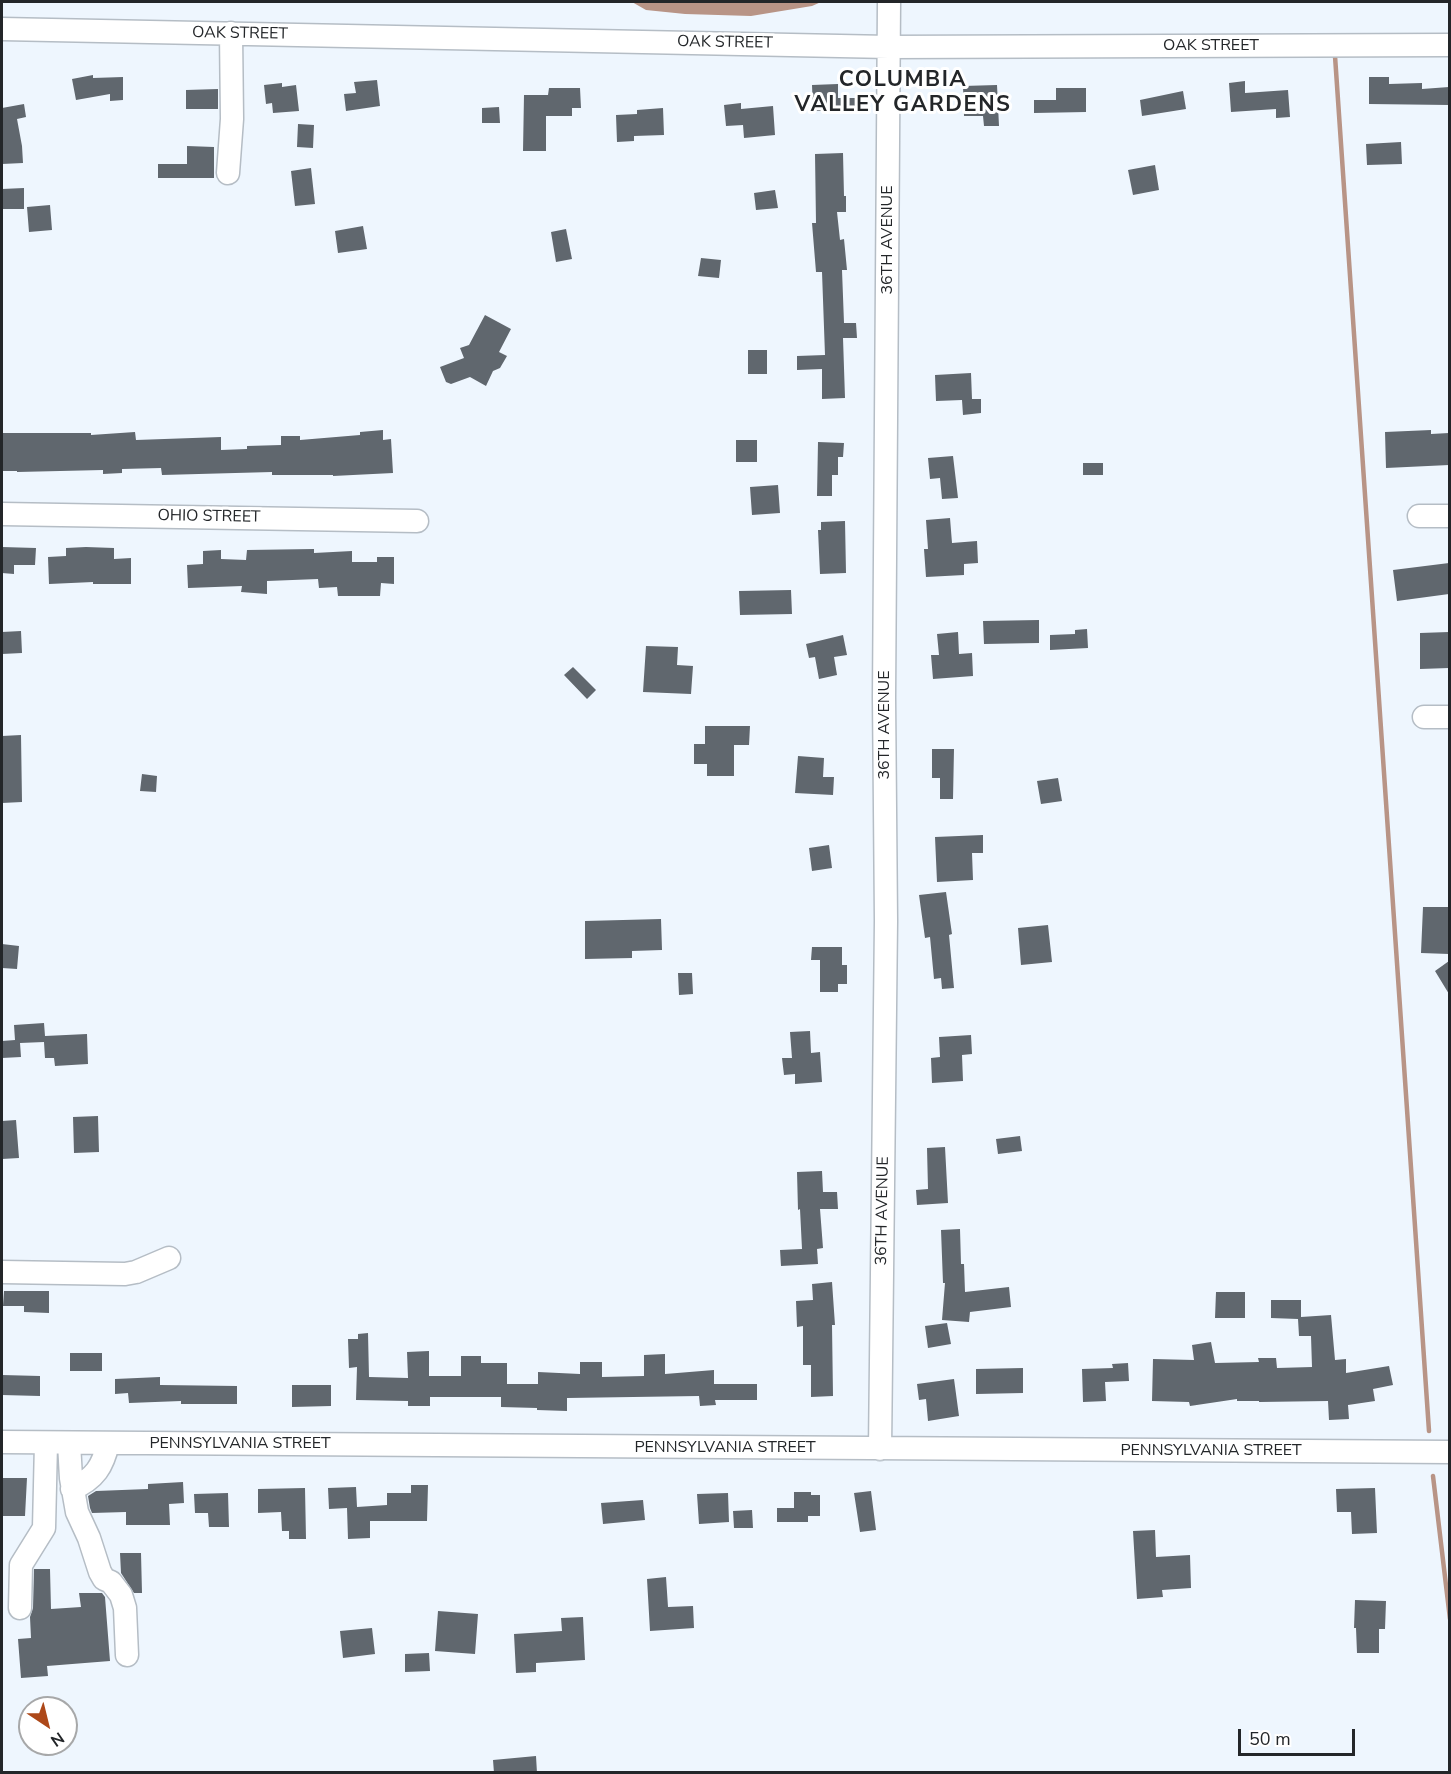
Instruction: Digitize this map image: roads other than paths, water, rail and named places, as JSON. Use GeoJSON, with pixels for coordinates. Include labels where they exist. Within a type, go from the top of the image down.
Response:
{"type":"FeatureCollection","features":[{"type":"Feature","properties":{"kind":"street","name":"36TH AVENUE"},"geometry":{"type":"LineString","coordinates":[[879,1449],[886,921],[884,685],[889,2]]}},
{"type":"Feature","properties":{"kind":"street","name":"OAK STREET"},"geometry":{"type":"LineString","coordinates":[[2,29],[889,46],[1449,45]]}},
{"type":"Feature","properties":{"kind":"street"},"geometry":{"type":"LineString","coordinates":[[228,173],[232,119],[231,33]]}},
{"type":"Feature","properties":{"kind":"street","name":"OHIO STREET"},"geometry":{"type":"LineString","coordinates":[[2,514],[417,521]]}},
{"type":"Feature","properties":{"kind":"street"},"geometry":{"type":"LineString","coordinates":[[1419,516],[1449,516]]}},
{"type":"Feature","properties":{"kind":"street"},"geometry":{"type":"LineString","coordinates":[[1424,717],[1449,717]]}},
{"type":"Feature","properties":{"kind":"street"},"geometry":{"type":"LineString","coordinates":[[2,1272],[125,1274],[136,1272],[169,1258]]}},
{"type":"Feature","properties":{"kind":"street","name":"PENNSYLVANIA STREET"},"geometry":{"type":"LineString","coordinates":[[2,1442],[1449,1452]]}},
{"type":"Feature","properties":{"kind":"street"},"geometry":{"type":"LineString","coordinates":[[20,1608],[21,1565],[44,1528],[46,1443]]}},
{"type":"Feature","properties":{"kind":"street"},"geometry":{"type":"LineString","coordinates":[[69,1443],[72,1489],[77,1512],[89,1538],[100,1572],[104,1579],[111,1582],[117,1589],[125,1608],[127,1655]]}},
{"type":"Feature","properties":{"kind":"street"},"geometry":{"type":"LineString","coordinates":[[72,1489],[91,1479],[99,1470],[104,1461],[108,1443]]}},
{"type":"Feature","properties":{"kind":"waterway"},"geometry":{"type":"LineString","coordinates":[[1335,56],[1429,1431]]}},
{"type":"Feature","properties":{"kind":"waterway"},"geometry":{"type":"LineString","coordinates":[[1433,1476],[1450,1619]]}},
{"type":"Feature","properties":{"kind":"district","name":"COLUMBIA VALLEY GARDENS"},"geometry":{"type":"Point","coordinates":[903,94]}}]}
